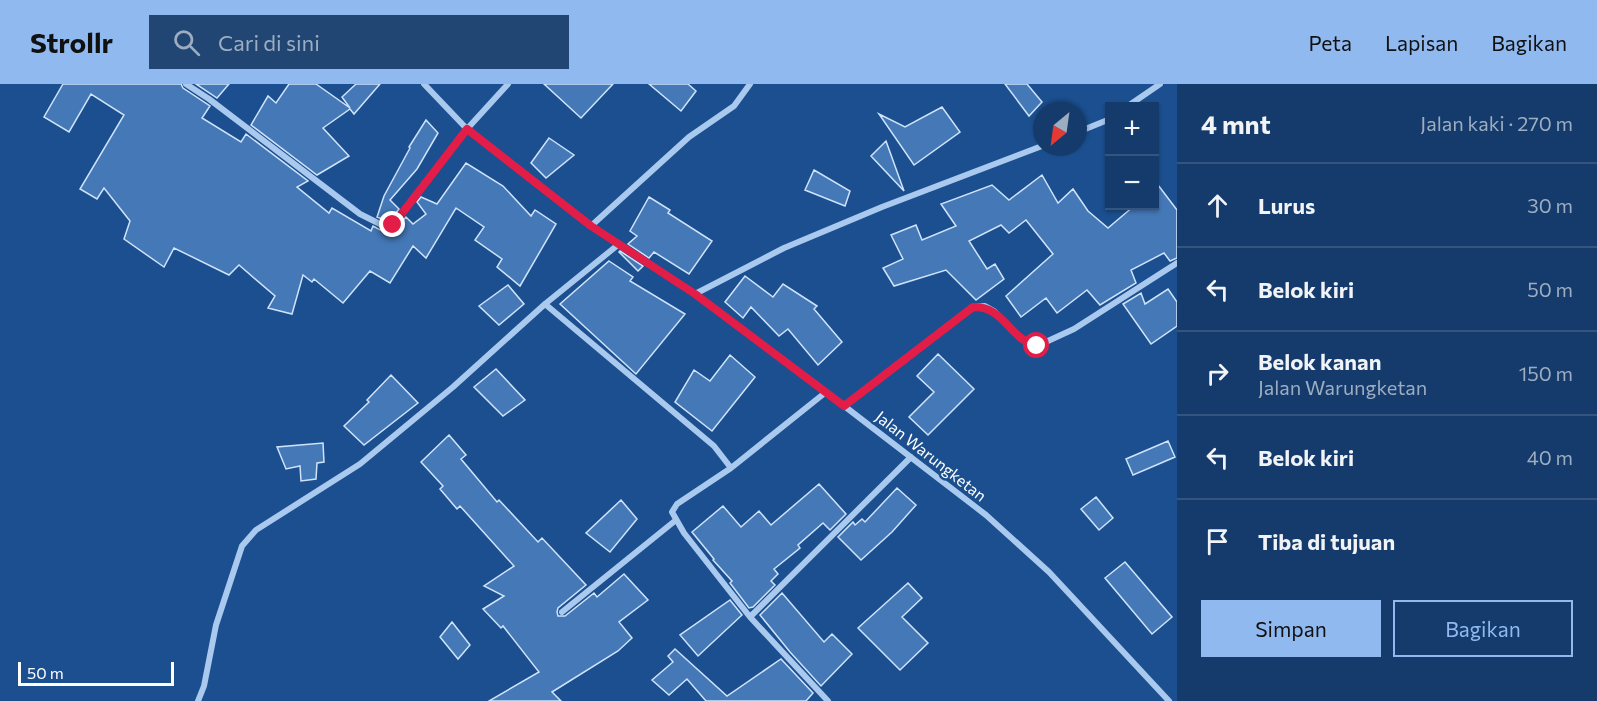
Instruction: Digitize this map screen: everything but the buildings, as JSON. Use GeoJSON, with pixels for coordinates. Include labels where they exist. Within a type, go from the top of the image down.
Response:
{"type":"FeatureCollection","features":[{"type":"Feature","properties":{"kind":"street"},"geometry":{"type":"LineString","coordinates":[[186,84],[360,213],[386,226],[393,225],[467,129],[508,84]]}},
{"type":"Feature","properties":{"kind":"street","name":"Jalan Warungketan"},"geometry":{"type":"LineString","coordinates":[[424,84],[467,129],[591,226],[695,294],[986,515],[1049,572],[1170,701]]}},
{"type":"Feature","properties":{"kind":"street"},"geometry":{"type":"LineString","coordinates":[[591,226],[688,137],[734,106],[750,84]]}},
{"type":"Feature","properties":{"kind":"street"},"geometry":{"type":"LineString","coordinates":[[1134,102],[1160,84]]}},
{"type":"Feature","properties":{"kind":"street"},"geometry":{"type":"LineString","coordinates":[[1087,128],[1105,121]]}},
{"type":"Feature","properties":{"kind":"street"},"geometry":{"type":"LineString","coordinates":[[695,294],[784,248],[882,207],[1033,149]]}},
{"type":"Feature","properties":{"kind":"street"},"geometry":{"type":"LineString","coordinates":[[198,701],[204,686],[216,625],[242,546],[256,530],[360,464],[453,387],[544,304],[619,244]]}},
{"type":"Feature","properties":{"kind":"street"},"geometry":{"type":"LineString","coordinates":[[844,406],[973,307],[985,306],[994,311],[1020,338],[1037,346],[1074,329],[1177,262]]}},
{"type":"Feature","properties":{"kind":"street"},"geometry":{"type":"LineString","coordinates":[[544,304],[714,446],[731,468]]}},
{"type":"Feature","properties":{"kind":"street"},"geometry":{"type":"LineString","coordinates":[[826,392],[731,468],[677,504],[672,512],[750,617],[828,701]]}},
{"type":"Feature","properties":{"kind":"street"},"geometry":{"type":"LineString","coordinates":[[750,617],[911,457]]}},
{"type":"Feature","properties":{"kind":"street"},"geometry":{"type":"LineString","coordinates":[[562,612],[676,520]]}},
{"type":"Feature","properties":{"kind":"route"},"geometry":{"type":"LineString","coordinates":[[393,225],[467,129],[591,226],[695,294],[844,406],[973,307],[985,306],[994,311],[1020,338],[1037,346]]}}]}
